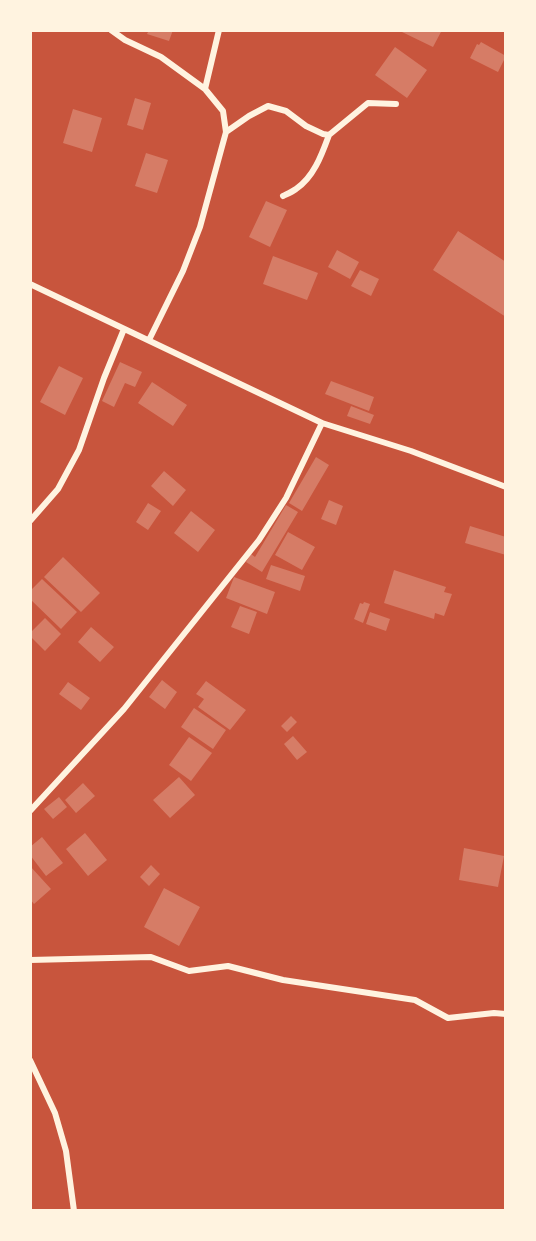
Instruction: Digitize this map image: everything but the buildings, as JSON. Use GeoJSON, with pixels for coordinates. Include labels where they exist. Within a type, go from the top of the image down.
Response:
{"type":"FeatureCollection","features":[{"type":"Feature","properties":{"kind":"street"},"geometry":{"type":"LineString","coordinates":[[111,30],[125,40],[161,57],[205,89],[223,111],[226,132],[200,227],[183,271],[149,340]]}},
{"type":"Feature","properties":{"kind":"street"},"geometry":{"type":"LineString","coordinates":[[205,89],[219,30]]}},
{"type":"Feature","properties":{"kind":"street"},"geometry":{"type":"LineString","coordinates":[[283,196],[297,189],[313,172],[329,135],[368,103],[396,104]]}},
{"type":"Feature","properties":{"kind":"street"},"geometry":{"type":"LineString","coordinates":[[226,132],[268,106],[286,111],[306,126],[329,135]]}},
{"type":"Feature","properties":{"kind":"street"},"geometry":{"type":"LineString","coordinates":[[30,284],[322,423],[411,451],[506,487]]}},
{"type":"Feature","properties":{"kind":"street"},"geometry":{"type":"LineString","coordinates":[[30,521],[58,489],[79,450],[124,329]]}},
{"type":"Feature","properties":{"kind":"street"},"geometry":{"type":"LineString","coordinates":[[30,811],[124,709],[259,540],[286,498],[322,423]]}},
{"type":"Feature","properties":{"kind":"street"},"geometry":{"type":"LineString","coordinates":[[30,960],[151,957],[189,971],[228,966],[283,980],[416,1000],[448,1018],[506,1014]]}},
{"type":"Feature","properties":{"kind":"street"},"geometry":{"type":"LineString","coordinates":[[30,1060],[55,1113],[66,1151],[74,1211]]}}]}
